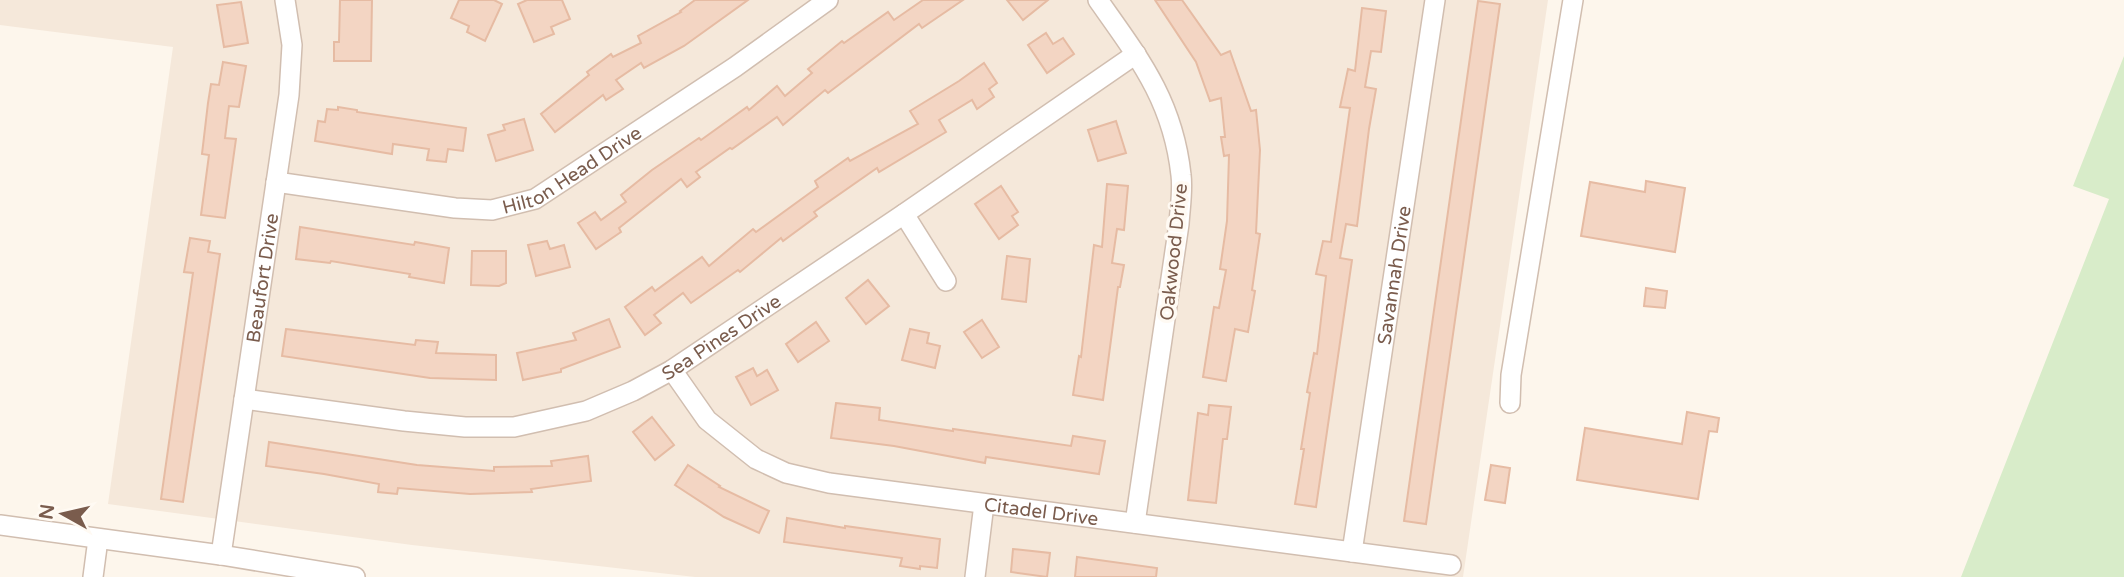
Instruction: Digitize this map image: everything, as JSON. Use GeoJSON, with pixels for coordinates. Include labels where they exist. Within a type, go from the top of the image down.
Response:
{"type":"FeatureCollection","features":[{"type":"Feature","properties":{"kind":"street","name":"Beaufort Drive"},"geometry":{"type":"LineString","coordinates":[[221,555],[290,83],[292,45],[285,0]]}},
{"type":"Feature","properties":{"kind":"street","name":"Hilton Head Drive"},"geometry":{"type":"LineString","coordinates":[[276,181],[467,209],[492,210],[535,199],[734,67],[828,0]]}},
{"type":"Feature","properties":{"kind":"street","name":"Oakwood Drive"},"geometry":{"type":"LineString","coordinates":[[1097,0],[1158,88],[1172,129],[1182,176],[1179,224],[1135,523]]}},
{"type":"Feature","properties":{"kind":"street","name":"Savannah Drive"},"geometry":{"type":"LineString","coordinates":[[1352,552],[1435,0]]}},
{"type":"Feature","properties":{"kind":"street"},"geometry":{"type":"LineString","coordinates":[[1510,403],[1511,375],[1573,0]]}},
{"type":"Feature","properties":{"kind":"street","name":"Sea Pines Drive"},"geometry":{"type":"LineString","coordinates":[[244,399],[466,427],[514,427],[586,411],[633,391],[672,370],[1136,54]]}},
{"type":"Feature","properties":{"kind":"street"},"geometry":{"type":"LineString","coordinates":[[904,214],[946,281]]}},
{"type":"Feature","properties":{"kind":"street","name":"Citadel Drive"},"geometry":{"type":"LineString","coordinates":[[672,370],[708,419],[756,459],[786,473],[829,483],[1451,565]]}},
{"type":"Feature","properties":{"kind":"street"},"geometry":{"type":"LineString","coordinates":[[975,577],[985,504]]}},
{"type":"Feature","properties":{"kind":"street"},"geometry":{"type":"LineString","coordinates":[[0,525],[221,555],[355,577]]}},
{"type":"Feature","properties":{"kind":"street"},"geometry":{"type":"LineString","coordinates":[[93,577],[98,539]]}},
{"type":"Feature","properties":{"kind":"shaded area"},"geometry":{"type":"Polygon","coordinates":[[[0,0],[1548,0],[1463,577],[695,577],[412,545],[108,504],[173,47],[0,25],[0,0]]]}},
{"type":"Feature","properties":{"kind":"green space"},"geometry":{"type":"Polygon","coordinates":[[[2124,56],[2124,577],[1961,577],[2109,199],[2073,186],[2124,56]]]}},
{"type":"Feature","properties":{"kind":"building"},"geometry":{"type":"Polygon","coordinates":[[[340,0],[372,0],[371,61],[334,61],[334,42],[339,42],[340,0]]]}},
{"type":"Feature","properties":{"kind":"building"},"geometry":{"type":"Polygon","coordinates":[[[459,0],[494,0],[502,4],[485,41],[467,32],[469,26],[451,18],[459,0]]]}},
{"type":"Feature","properties":{"kind":"building"},"geometry":{"type":"Polygon","coordinates":[[[527,0],[562,0],[570,19],[551,27],[554,34],[534,42],[518,4],[527,0]]]}},
{"type":"Feature","properties":{"kind":"building"},"geometry":{"type":"Polygon","coordinates":[[[695,0],[748,0],[684,46],[644,68],[641,63],[616,80],[623,89],[606,100],[603,95],[555,132],[541,114],[611,54],[613,57],[641,43],[638,36],[681,12],[695,0]]]}},
{"type":"Feature","properties":{"kind":"building"},"geometry":{"type":"Polygon","coordinates":[[[923,0],[963,0],[922,28],[919,24],[828,93],[825,90],[783,125],[777,117],[730,148],[696,172],[700,177],[687,187],[681,179],[619,228],[621,232],[596,249],[578,223],[595,212],[601,220],[626,202],[621,195],[652,170],[747,107],[749,110],[777,86],[785,96],[812,73],[808,69],[842,41],[844,43],[888,12],[894,20],[923,0]]]}},
{"type":"Feature","properties":{"kind":"building"},"geometry":{"type":"Polygon","coordinates":[[[1007,0],[1048,0],[1023,20],[1007,0]]]}},
{"type":"Feature","properties":{"kind":"building"},"geometry":{"type":"Polygon","coordinates":[[[1155,0],[1182,0],[1221,55],[1230,51],[1251,111],[1256,110],[1260,150],[1256,233],[1260,234],[1252,290],[1255,291],[1248,332],[1235,329],[1226,381],[1203,377],[1214,307],[1219,308],[1226,270],[1220,269],[1227,221],[1229,155],[1224,156],[1221,137],[1225,137],[1221,98],[1210,101],[1196,62],[1155,0]]]}},
{"type":"Feature","properties":{"kind":"building"},"geometry":{"type":"Polygon","coordinates":[[[1478,1],[1500,4],[1426,524],[1404,521],[1478,1]]]}},
{"type":"Feature","properties":{"kind":"building"},"geometry":{"type":"Polygon","coordinates":[[[241,2],[248,43],[224,47],[217,5],[241,2]]]}},
{"type":"Feature","properties":{"kind":"building"},"geometry":{"type":"Polygon","coordinates":[[[1362,8],[1386,11],[1381,52],[1371,51],[1365,87],[1376,89],[1357,226],[1346,224],[1340,258],[1352,260],[1316,507],[1295,504],[1310,393],[1307,392],[1314,353],[1317,354],[1326,276],[1316,274],[1323,241],[1331,242],[1350,108],[1340,107],[1348,69],[1355,71],[1362,8]]]}},
{"type":"Feature","properties":{"kind":"building"},"geometry":{"type":"Polygon","coordinates":[[[1046,33],[1053,44],[1063,38],[1074,54],[1047,73],[1028,45],[1046,33]]]}},
{"type":"Feature","properties":{"kind":"building"},"geometry":{"type":"Polygon","coordinates":[[[223,62],[246,66],[239,107],[229,106],[225,138],[236,139],[225,218],[201,215],[209,155],[202,154],[208,103],[211,84],[219,85],[223,62]]]}},
{"type":"Feature","properties":{"kind":"building"},"geometry":{"type":"Polygon","coordinates":[[[984,63],[997,83],[989,89],[994,97],[977,109],[972,100],[939,120],[946,132],[879,172],[877,168],[814,212],[817,216],[783,241],[781,238],[740,272],[738,270],[691,303],[683,293],[654,315],[661,323],[645,335],[625,307],[652,287],[655,291],[702,257],[709,266],[753,229],[756,232],[818,187],[815,181],[848,158],[850,161],[918,124],[910,111],[984,63]]]}},
{"type":"Feature","properties":{"kind":"building"},"geometry":{"type":"Polygon","coordinates":[[[338,107],[466,128],[463,151],[448,149],[446,162],[427,160],[429,149],[393,144],[392,154],[315,141],[318,121],[325,122],[327,109],[338,110],[338,107]]]}},
{"type":"Feature","properties":{"kind":"building"},"geometry":{"type":"Polygon","coordinates":[[[524,119],[533,150],[496,161],[488,135],[505,130],[503,125],[524,119]]]}},
{"type":"Feature","properties":{"kind":"building"},"geometry":{"type":"Polygon","coordinates":[[[1116,121],[1126,153],[1098,161],[1088,130],[1116,121]]]}},
{"type":"Feature","properties":{"kind":"building"},"geometry":{"type":"Polygon","coordinates":[[[1646,181],[1685,188],[1675,252],[1581,236],[1590,182],[1645,192],[1646,181]]]}},
{"type":"Feature","properties":{"kind":"building"},"geometry":{"type":"Polygon","coordinates":[[[1107,184],[1128,186],[1124,230],[1117,229],[1112,263],[1124,265],[1118,287],[1103,400],[1073,395],[1079,356],[1081,357],[1094,245],[1102,247],[1107,184]]]}},
{"type":"Feature","properties":{"kind":"building"},"geometry":{"type":"Polygon","coordinates":[[[1001,186],[1018,212],[1012,216],[1018,225],[999,239],[975,204],[1001,186]]]}},
{"type":"Feature","properties":{"kind":"building"},"geometry":{"type":"Polygon","coordinates":[[[300,227],[449,248],[444,283],[409,277],[410,274],[331,261],[296,259],[300,227]]]}},
{"type":"Feature","properties":{"kind":"building"},"geometry":{"type":"Polygon","coordinates":[[[190,238],[210,241],[208,252],[220,254],[183,502],[161,499],[193,273],[184,272],[190,238]]]}},
{"type":"Feature","properties":{"kind":"building"},"geometry":{"type":"Polygon","coordinates":[[[547,241],[550,249],[564,245],[570,267],[536,276],[528,245],[547,241]]]}},
{"type":"Feature","properties":{"kind":"building"},"geometry":{"type":"Polygon","coordinates":[[[472,251],[506,251],[506,283],[499,286],[471,285],[472,251]]]}},
{"type":"Feature","properties":{"kind":"building"},"geometry":{"type":"Polygon","coordinates":[[[1007,256],[1030,259],[1026,302],[1002,299],[1007,256]]]}},
{"type":"Feature","properties":{"kind":"building"},"geometry":{"type":"Polygon","coordinates":[[[868,280],[889,306],[866,324],[846,298],[868,280]]]}},
{"type":"Feature","properties":{"kind":"building"},"geometry":{"type":"Polygon","coordinates":[[[1646,288],[1667,291],[1665,308],[1644,306],[1646,288]]]}},
{"type":"Feature","properties":{"kind":"building"},"geometry":{"type":"Polygon","coordinates":[[[609,319],[620,347],[561,369],[561,372],[523,380],[517,353],[576,340],[573,333],[609,319]]]}},
{"type":"Feature","properties":{"kind":"building"},"geometry":{"type":"Polygon","coordinates":[[[982,320],[999,347],[982,358],[964,332],[982,320]]]}},
{"type":"Feature","properties":{"kind":"building"},"geometry":{"type":"Polygon","coordinates":[[[816,322],[829,341],[798,362],[786,344],[816,322]]]}},
{"type":"Feature","properties":{"kind":"building"},"geometry":{"type":"Polygon","coordinates":[[[286,329],[415,345],[416,340],[438,342],[436,353],[496,355],[496,380],[430,378],[282,356],[286,329]]]}},
{"type":"Feature","properties":{"kind":"building"},"geometry":{"type":"Polygon","coordinates":[[[910,329],[929,333],[927,343],[940,346],[935,368],[902,360],[910,329]]]}},
{"type":"Feature","properties":{"kind":"building"},"geometry":{"type":"Polygon","coordinates":[[[753,368],[757,376],[767,370],[778,390],[751,405],[736,377],[753,368]]]}},
{"type":"Feature","properties":{"kind":"building"},"geometry":{"type":"Polygon","coordinates":[[[836,403],[880,408],[879,420],[953,431],[1071,446],[1073,436],[1105,441],[1099,474],[986,457],[985,463],[894,446],[831,438],[836,403]]]}},
{"type":"Feature","properties":{"kind":"building"},"geometry":{"type":"Polygon","coordinates":[[[1209,405],[1231,407],[1227,439],[1223,439],[1216,503],[1188,500],[1198,413],[1208,415],[1209,405]]]}},
{"type":"Feature","properties":{"kind":"building"},"geometry":{"type":"Polygon","coordinates":[[[1687,412],[1719,418],[1717,432],[1709,431],[1698,499],[1577,480],[1585,428],[1682,444],[1687,412]]]}},
{"type":"Feature","properties":{"kind":"building"},"geometry":{"type":"Polygon","coordinates":[[[652,417],[674,445],[655,460],[633,432],[652,417]]]}},
{"type":"Feature","properties":{"kind":"building"},"geometry":{"type":"Polygon","coordinates":[[[269,442],[417,465],[494,471],[494,467],[552,466],[551,461],[588,456],[591,481],[531,489],[532,492],[470,494],[398,488],[397,494],[378,492],[379,484],[266,466],[269,442]]]}},
{"type":"Feature","properties":{"kind":"building"},"geometry":{"type":"Polygon","coordinates":[[[688,465],[719,487],[769,511],[759,533],[724,517],[675,485],[688,465]]]}},
{"type":"Feature","properties":{"kind":"building"},"geometry":{"type":"Polygon","coordinates":[[[1491,465],[1510,468],[1505,503],[1485,500],[1491,465]]]}},
{"type":"Feature","properties":{"kind":"building"},"geometry":{"type":"Polygon","coordinates":[[[787,518],[940,539],[937,568],[900,566],[902,558],[784,542],[787,518]]]}},
{"type":"Feature","properties":{"kind":"building"},"geometry":{"type":"Polygon","coordinates":[[[1013,549],[1050,553],[1047,577],[1011,572],[1013,549]]]}},
{"type":"Feature","properties":{"kind":"building"},"geometry":{"type":"Polygon","coordinates":[[[1077,557],[1157,568],[1156,577],[1075,577],[1077,557]]]}}]}
